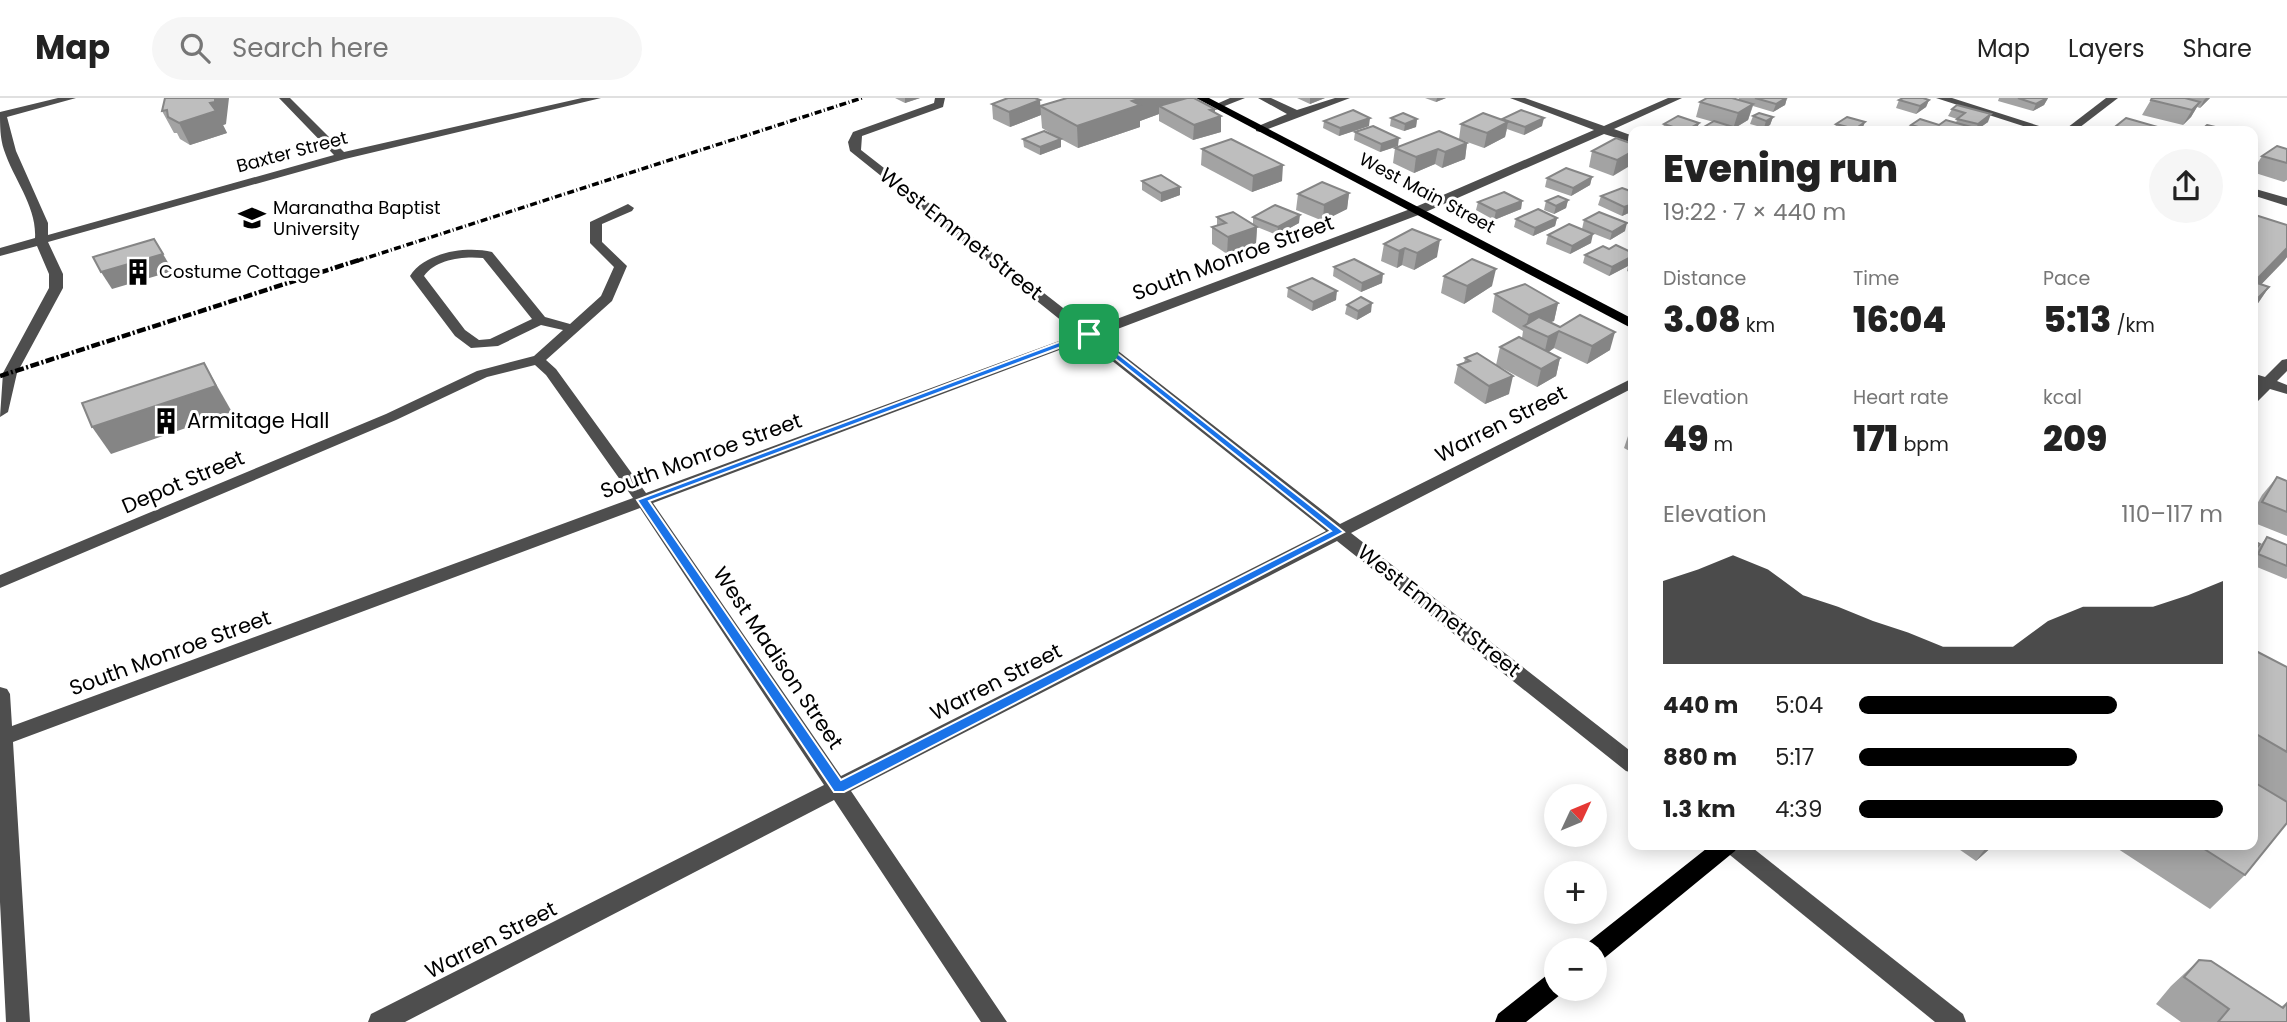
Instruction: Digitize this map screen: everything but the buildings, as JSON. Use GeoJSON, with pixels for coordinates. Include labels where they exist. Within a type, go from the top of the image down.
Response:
{"type":"FeatureCollection","features":[{"type":"Feature","properties":{"kind":"main road","name":"West Main Street"},"geometry":{"type":"LineString","coordinates":[[1201,98],[1628,322]]}},
{"type":"Feature","properties":{"kind":"main road"},"geometry":{"type":"LineString","coordinates":[[1607,942],[1721,850]]}},
{"type":"Feature","properties":{"kind":"main road"},"geometry":{"type":"LineString","coordinates":[[1507,1022],[1544,993]]}},
{"type":"Feature","properties":{"kind":"street"},"geometry":{"type":"LineString","coordinates":[[0,412],[10,373],[57,288],[56,274],[41,240],[42,223],[10,151],[1,115],[71,98]]}},
{"type":"Feature","properties":{"kind":"street","name":"Baxter Street"},"geometry":{"type":"LineString","coordinates":[[0,252],[342,156],[596,98]]}},
{"type":"Feature","properties":{"kind":"street","name":"West Emmet Street"},"geometry":{"type":"LineString","coordinates":[[940,98],[939,105],[857,134],[854,142],[856,151],[1628,761]]}},
{"type":"Feature","properties":{"kind":"street"},"geometry":{"type":"LineString","coordinates":[[1217,106],[1240,98]]}},
{"type":"Feature","properties":{"kind":"street"},"geometry":{"type":"LineString","coordinates":[[1262,98],[1296,114]]}},
{"type":"Feature","properties":{"kind":"street"},"geometry":{"type":"LineString","coordinates":[[1260,129],[1345,98]]}},
{"type":"Feature","properties":{"kind":"street"},"geometry":{"type":"LineString","coordinates":[[1516,98],[1628,138]]}},
{"type":"Feature","properties":{"kind":"street","name":"South Monroe Street"},"geometry":{"type":"LineString","coordinates":[[1,739],[1417,211],[1678,98]]}},
{"type":"Feature","properties":{"kind":"street"},"geometry":{"type":"LineString","coordinates":[[1941,98],[2033,126]]}},
{"type":"Feature","properties":{"kind":"street"},"geometry":{"type":"LineString","coordinates":[[2075,126],[2113,98]]}},
{"type":"Feature","properties":{"kind":"street"},"geometry":{"type":"LineString","coordinates":[[290,100],[342,156]]}},
{"type":"Feature","properties":{"kind":"street"},"geometry":{"type":"LineString","coordinates":[[2258,193],[2287,202]]}},
{"type":"Feature","properties":{"kind":"street"},"geometry":{"type":"LineString","coordinates":[[538,360],[607,298],[621,266],[596,243],[596,222],[628,208]]}},
{"type":"Feature","properties":{"kind":"street"},"geometry":{"type":"LineString","coordinates":[[540,320],[493,344],[476,345],[460,333],[417,276],[418,271],[423,266],[460,254],[476,251],[488,255],[540,320],[573,329]]}},
{"type":"Feature","properties":{"kind":"street","name":"West Madison Street"},"geometry":{"type":"LineString","coordinates":[[538,360],[551,372],[643,500],[995,1022]]}},
{"type":"Feature","properties":{"kind":"street","name":"Depot Street"},"geometry":{"type":"LineString","coordinates":[[0,582],[500,368],[521,361],[538,360]]}},
{"type":"Feature","properties":{"kind":"street"},"geometry":{"type":"LineString","coordinates":[[2258,393],[2287,363]]}},
{"type":"Feature","properties":{"kind":"street"},"geometry":{"type":"LineString","coordinates":[[2258,379],[2287,390]]}},
{"type":"Feature","properties":{"kind":"street","name":"Warren Street"},"geometry":{"type":"LineString","coordinates":[[380,1022],[1628,385]]}},
{"type":"Feature","properties":{"kind":"street"},"geometry":{"type":"LineString","coordinates":[[0,695],[18,1022]]}},
{"type":"Feature","properties":{"kind":"street"},"geometry":{"type":"LineString","coordinates":[[1739,850],[1954,1022]]}},
{"type":"Feature","properties":{"kind":"railway"},"geometry":{"type":"LineString","coordinates":[[357,261],[862,98]]}},
{"type":"Feature","properties":{"kind":"railway"},"geometry":{"type":"LineString","coordinates":[[0,376],[362,259]]}},
{"type":"Feature","properties":{"kind":"place","name":"Maranatha Baptist University"},"geometry":{"type":"Point","coordinates":[252,218]}},
{"type":"Feature","properties":{"kind":"place","name":"Costume Cottage"},"geometry":{"type":"Point","coordinates":[138,272]}},
{"type":"Feature","properties":{"kind":"place","name":"Armitage Hall"},"geometry":{"type":"Point","coordinates":[166,421]}},
{"type":"Feature","properties":{"kind":"route"},"geometry":{"type":"LineString","coordinates":[[1089,334],[1339,532],[839,788],[643,500],[1089,334]]}}]}
